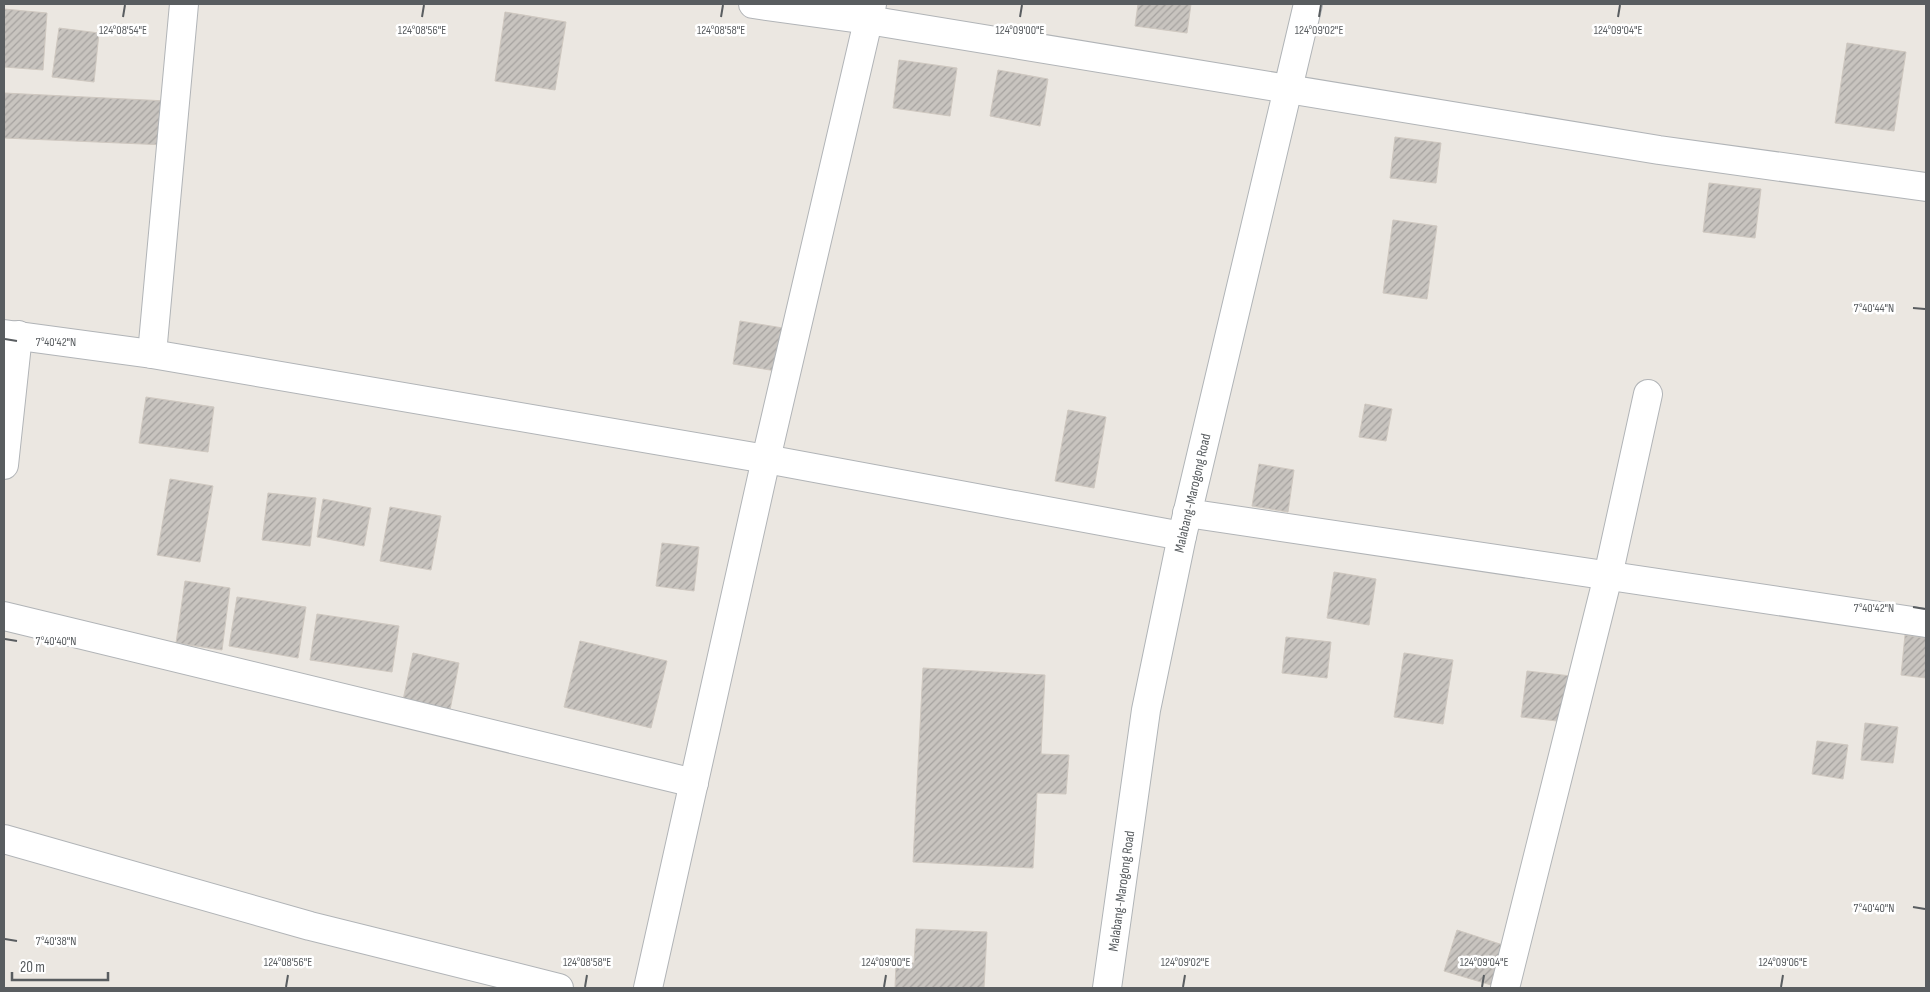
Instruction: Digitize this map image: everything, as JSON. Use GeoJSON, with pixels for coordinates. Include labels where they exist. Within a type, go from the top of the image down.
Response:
{"type":"FeatureCollection","features":[{"type":"Feature","properties":{"kind":"street"},"geometry":{"type":"LineString","coordinates":[[152,354],[184,4]]}},
{"type":"Feature","properties":{"kind":"street"},"geometry":{"type":"LineString","coordinates":[[753,4],[870,12],[1287,88],[1659,150],[1926,187]]}},
{"type":"Feature","properties":{"kind":"street","name":"Malabang-Marogong Road"},"geometry":{"type":"LineString","coordinates":[[1108,988],[1146,710],[1184,524],[1308,4]]}},
{"type":"Feature","properties":{"kind":"street"},"geometry":{"type":"LineString","coordinates":[[648,988],[766,459],[870,12]]}},
{"type":"Feature","properties":{"kind":"street"},"geometry":{"type":"LineString","coordinates":[[4,465],[11,335],[152,354],[766,459],[1184,524],[1608,576],[1926,623]]}},
{"type":"Feature","properties":{"kind":"street"},"geometry":{"type":"LineString","coordinates":[[1505,988],[1608,576],[1648,394]]}},
{"type":"Feature","properties":{"kind":"street"},"geometry":{"type":"LineString","coordinates":[[4,616],[694,783]]}},
{"type":"Feature","properties":{"kind":"street"},"geometry":{"type":"LineString","coordinates":[[4,839],[310,926],[559,988]]}},
{"type":"Feature","properties":{"kind":"building"},"geometry":{"type":"Polygon","coordinates":[[[1138,4],[1191,4],[1187,33],[1135,26],[1138,4]]]}},
{"type":"Feature","properties":{"kind":"building"},"geometry":{"type":"Polygon","coordinates":[[[4,9],[47,13],[43,70],[4,67],[4,9]]]}},
{"type":"Feature","properties":{"kind":"building"},"geometry":{"type":"Polygon","coordinates":[[[505,12],[566,22],[555,90],[495,81],[505,12]]]}},
{"type":"Feature","properties":{"kind":"building"},"geometry":{"type":"Polygon","coordinates":[[[59,28],[99,33],[94,82],[52,77],[59,28]]]}},
{"type":"Feature","properties":{"kind":"building"},"geometry":{"type":"Polygon","coordinates":[[[1847,43],[1906,52],[1894,131],[1835,123],[1847,43]]]}},
{"type":"Feature","properties":{"kind":"building"},"geometry":{"type":"Polygon","coordinates":[[[899,60],[957,68],[950,116],[893,108],[899,60]]]}},
{"type":"Feature","properties":{"kind":"building"},"geometry":{"type":"Polygon","coordinates":[[[998,70],[1048,79],[1040,126],[990,116],[998,70]]]}},
{"type":"Feature","properties":{"kind":"building"},"geometry":{"type":"Polygon","coordinates":[[[4,93],[167,101],[166,145],[4,138],[4,93]]]}},
{"type":"Feature","properties":{"kind":"building"},"geometry":{"type":"Polygon","coordinates":[[[1395,137],[1441,143],[1436,183],[1390,178],[1395,137]]]}},
{"type":"Feature","properties":{"kind":"building"},"geometry":{"type":"Polygon","coordinates":[[[1709,183],[1761,189],[1755,238],[1703,232],[1709,183]]]}},
{"type":"Feature","properties":{"kind":"building"},"geometry":{"type":"Polygon","coordinates":[[[1393,220],[1437,226],[1427,299],[1383,293],[1393,220]]]}},
{"type":"Feature","properties":{"kind":"building"},"geometry":{"type":"Polygon","coordinates":[[[740,321],[783,328],[776,371],[733,364],[740,321]]]}},
{"type":"Feature","properties":{"kind":"building"},"geometry":{"type":"Polygon","coordinates":[[[146,397],[214,407],[208,452],[139,443],[146,397]]]}},
{"type":"Feature","properties":{"kind":"building"},"geometry":{"type":"Polygon","coordinates":[[[1365,404],[1392,409],[1386,441],[1359,437],[1365,404]]]}},
{"type":"Feature","properties":{"kind":"building"},"geometry":{"type":"Polygon","coordinates":[[[1068,410],[1106,417],[1094,488],[1055,481],[1068,410]]]}},
{"type":"Feature","properties":{"kind":"building"},"geometry":{"type":"Polygon","coordinates":[[[1259,464],[1294,470],[1288,512],[1252,506],[1259,464]]]}},
{"type":"Feature","properties":{"kind":"building"},"geometry":{"type":"Polygon","coordinates":[[[170,479],[213,486],[200,562],[157,555],[170,479]]]}},
{"type":"Feature","properties":{"kind":"building"},"geometry":{"type":"Polygon","coordinates":[[[268,493],[316,498],[310,546],[262,540],[268,493]]]}},
{"type":"Feature","properties":{"kind":"building"},"geometry":{"type":"Polygon","coordinates":[[[323,499],[371,508],[364,546],[317,537],[323,499]]]}},
{"type":"Feature","properties":{"kind":"building"},"geometry":{"type":"Polygon","coordinates":[[[390,507],[441,516],[431,570],[380,561],[390,507]]]}},
{"type":"Feature","properties":{"kind":"building"},"geometry":{"type":"Polygon","coordinates":[[[662,543],[699,547],[694,591],[656,586],[662,543]]]}},
{"type":"Feature","properties":{"kind":"building"},"geometry":{"type":"Polygon","coordinates":[[[1334,572],[1376,579],[1369,625],[1327,618],[1334,572]]]}},
{"type":"Feature","properties":{"kind":"building"},"geometry":{"type":"Polygon","coordinates":[[[185,581],[230,588],[222,650],[176,643],[185,581]]]}},
{"type":"Feature","properties":{"kind":"building"},"geometry":{"type":"Polygon","coordinates":[[[237,597],[306,607],[298,658],[229,646],[237,597]]]}},
{"type":"Feature","properties":{"kind":"building"},"geometry":{"type":"Polygon","coordinates":[[[317,614],[399,626],[392,672],[310,660],[317,614]]]}},
{"type":"Feature","properties":{"kind":"building"},"geometry":{"type":"Polygon","coordinates":[[[1905,635],[1926,638],[1926,678],[1901,675],[1905,635]]]}},
{"type":"Feature","properties":{"kind":"building"},"geometry":{"type":"Polygon","coordinates":[[[1286,637],[1331,642],[1327,678],[1282,673],[1286,637]]]}},
{"type":"Feature","properties":{"kind":"building"},"geometry":{"type":"Polygon","coordinates":[[[580,641],[667,661],[651,728],[564,707],[580,641]]]}},
{"type":"Feature","properties":{"kind":"building"},"geometry":{"type":"Polygon","coordinates":[[[413,653],[459,663],[450,710],[403,700],[413,653]]]}},
{"type":"Feature","properties":{"kind":"building"},"geometry":{"type":"Polygon","coordinates":[[[1404,653],[1453,660],[1443,724],[1394,717],[1404,653]]]}},
{"type":"Feature","properties":{"kind":"building"},"geometry":{"type":"Polygon","coordinates":[[[923,668],[1045,675],[1041,754],[1069,755],[1066,794],[1037,793],[1033,868],[913,862],[923,668]]]}},
{"type":"Feature","properties":{"kind":"building"},"geometry":{"type":"Polygon","coordinates":[[[1527,671],[1571,676],[1566,722],[1521,717],[1527,671]]]}},
{"type":"Feature","properties":{"kind":"building"},"geometry":{"type":"Polygon","coordinates":[[[1865,723],[1898,727],[1893,763],[1861,760],[1865,723]]]}},
{"type":"Feature","properties":{"kind":"building"},"geometry":{"type":"Polygon","coordinates":[[[1817,741],[1848,745],[1843,779],[1812,774],[1817,741]]]}},
{"type":"Feature","properties":{"kind":"building"},"geometry":{"type":"Polygon","coordinates":[[[916,929],[987,932],[984,988],[895,988],[896,962],[914,963],[916,929]]]}},
{"type":"Feature","properties":{"kind":"building"},"geometry":{"type":"Polygon","coordinates":[[[1457,930],[1503,945],[1491,985],[1444,971],[1457,930]]]}}]}
